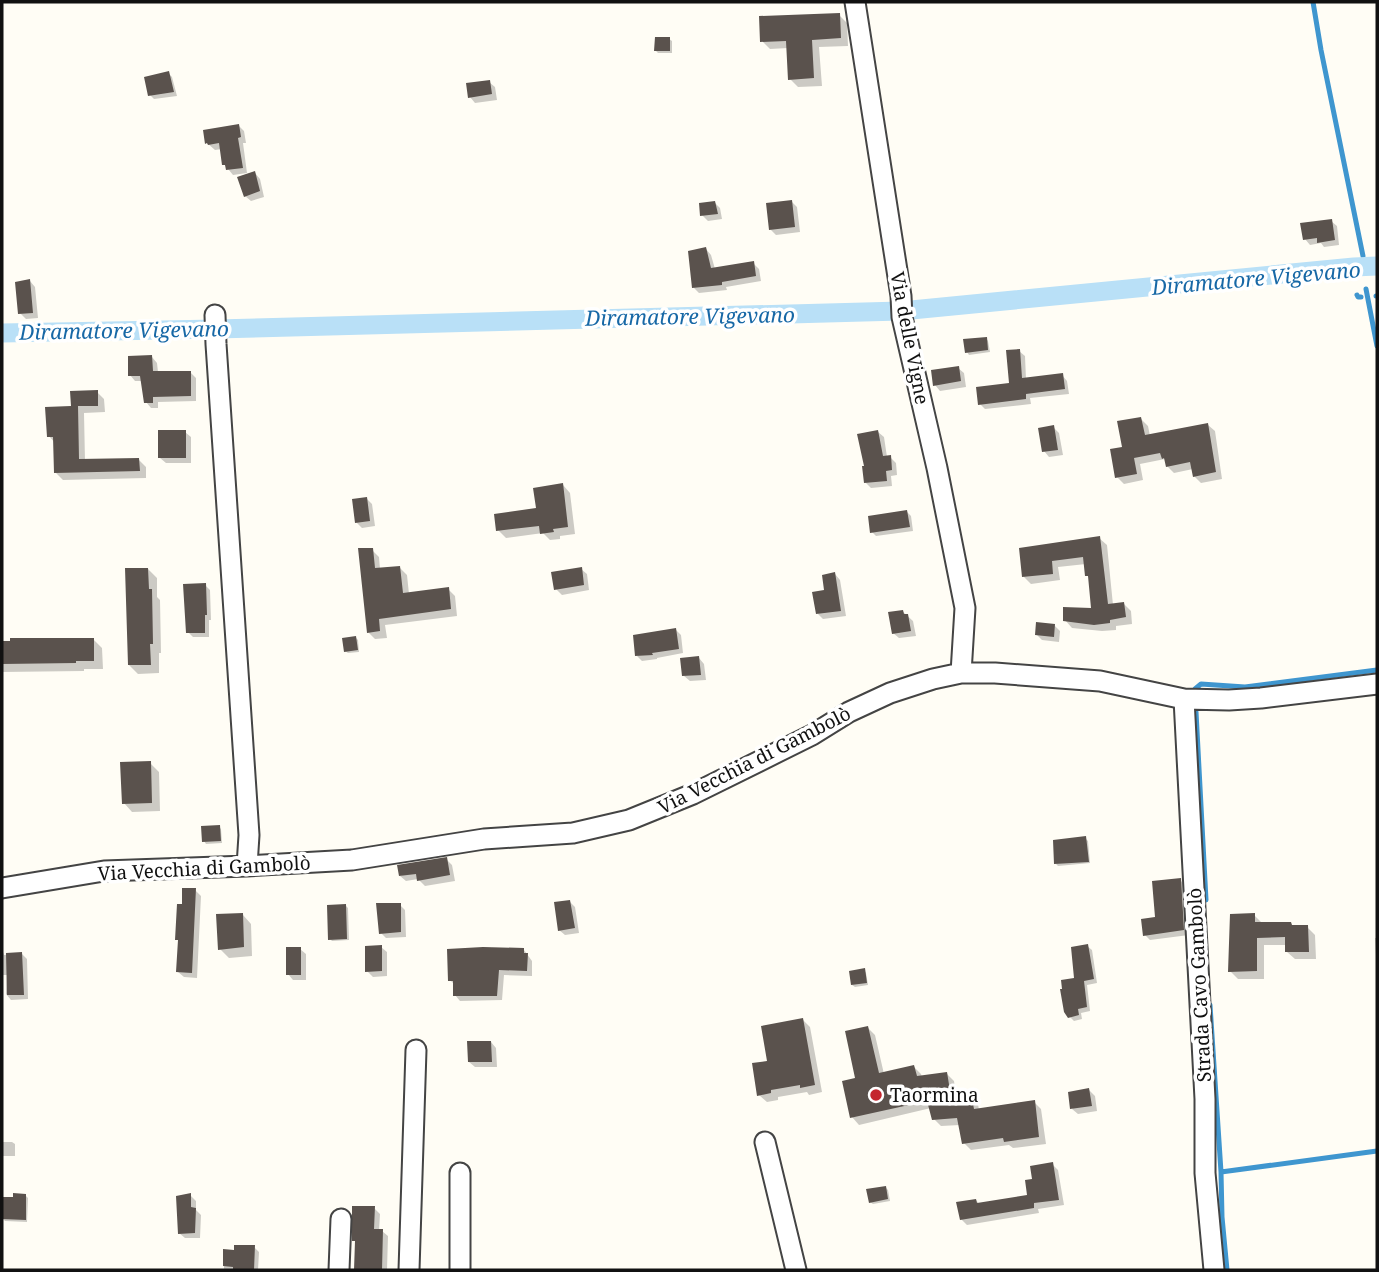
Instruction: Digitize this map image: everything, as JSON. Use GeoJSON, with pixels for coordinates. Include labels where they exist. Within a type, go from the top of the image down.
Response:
{"type":"FeatureCollection","features":[{"type":"Feature","properties":{"kind":"street","name":"Via delle Vigne"},"geometry":{"type":"LineString","coordinates":[[855,2],[901,296],[902,317],[937,468],[965,608],[961,673]]}},
{"type":"Feature","properties":{"kind":"street"},"geometry":{"type":"LineString","coordinates":[[215,315],[249,835],[247,866]]}},
{"type":"Feature","properties":{"kind":"street","name":"Via Vecchia di Gambolò"},"geometry":{"type":"LineString","coordinates":[[2,888],[104,871],[352,860],[484,839],[573,832],[629,820],[705,788],[813,735],[849,712],[890,693],[961,673],[1100,681],[1184,699],[1261,698],[1377,684]]}},
{"type":"Feature","properties":{"kind":"street","name":"Strada Cavo Gambolò"},"geometry":{"type":"LineString","coordinates":[[1184,699],[1205,1099],[1205,1173],[1214,1270]]}},
{"type":"Feature","properties":{"kind":"street"},"geometry":{"type":"LineString","coordinates":[[409,1270],[416,1049]]}},
{"type":"Feature","properties":{"kind":"street"},"geometry":{"type":"LineString","coordinates":[[765,1142],[796,1270]]}},
{"type":"Feature","properties":{"kind":"street"},"geometry":{"type":"LineString","coordinates":[[460,1174],[460,1270]]}},
{"type":"Feature","properties":{"kind":"street"},"geometry":{"type":"LineString","coordinates":[[339,1270],[341,1219]]}},
{"type":"Feature","properties":{"kind":"building"},"geometry":{"type":"Polygon","coordinates":[[[840,13],[841,38],[812,40],[814,78],[788,80],[786,41],[760,42],[759,16],[840,13]]]}},
{"type":"Feature","properties":{"kind":"building"},"geometry":{"type":"Polygon","coordinates":[[[655,37],[670,37],[670,51],[654,51],[655,37]]]}},
{"type":"Feature","properties":{"kind":"building"},"geometry":{"type":"Polygon","coordinates":[[[169,71],[174,92],[148,96],[144,77],[169,71]]]}},
{"type":"Feature","properties":{"kind":"building"},"geometry":{"type":"Polygon","coordinates":[[[490,80],[492,94],[468,98],[466,83],[490,80]]]}},
{"type":"Feature","properties":{"kind":"building"},"geometry":{"type":"Polygon","coordinates":[[[239,124],[241,137],[238,138],[243,168],[226,170],[225,165],[222,165],[219,143],[205,144],[203,130],[239,124]]]}},
{"type":"Feature","properties":{"kind":"building"},"geometry":{"type":"Polygon","coordinates":[[[255,171],[260,191],[244,197],[237,177],[255,171]]]}},
{"type":"Feature","properties":{"kind":"building"},"geometry":{"type":"Polygon","coordinates":[[[792,200],[795,227],[769,230],[766,203],[792,200]]]}},
{"type":"Feature","properties":{"kind":"building"},"geometry":{"type":"Polygon","coordinates":[[[715,201],[718,214],[700,216],[699,203],[715,201]]]}},
{"type":"Feature","properties":{"kind":"building"},"geometry":{"type":"Polygon","coordinates":[[[1332,219],[1335,240],[1317,243],[1317,238],[1303,240],[1300,223],[1332,219]]]}},
{"type":"Feature","properties":{"kind":"building"},"geometry":{"type":"Polygon","coordinates":[[[706,247],[711,268],[754,261],[756,276],[722,282],[722,285],[692,288],[688,251],[706,247]]]}},
{"type":"Feature","properties":{"kind":"building"},"geometry":{"type":"Polygon","coordinates":[[[30,279],[33,313],[18,314],[15,282],[30,279]]]}},
{"type":"Feature","properties":{"kind":"building"},"geometry":{"type":"Polygon","coordinates":[[[987,337],[988,350],[965,353],[963,339],[987,337]]]}},
{"type":"Feature","properties":{"kind":"building"},"geometry":{"type":"Polygon","coordinates":[[[1020,349],[1022,378],[1063,373],[1065,389],[1026,394],[1026,399],[978,405],[976,387],[1009,383],[1006,350],[1020,349]]]}},
{"type":"Feature","properties":{"kind":"building"},"geometry":{"type":"Polygon","coordinates":[[[152,355],[153,371],[191,371],[191,396],[153,397],[153,403],[144,403],[140,376],[128,376],[128,356],[152,355]]]}},
{"type":"Feature","properties":{"kind":"building"},"geometry":{"type":"Polygon","coordinates":[[[959,366],[961,381],[933,386],[931,370],[959,366]]]}},
{"type":"Feature","properties":{"kind":"building"},"geometry":{"type":"Polygon","coordinates":[[[98,390],[98,406],[78,406],[79,459],[139,458],[140,471],[54,473],[53,437],[47,437],[45,407],[71,406],[70,391],[98,390]]]}},
{"type":"Feature","properties":{"kind":"building"},"geometry":{"type":"Polygon","coordinates":[[[1141,417],[1145,435],[1208,423],[1216,472],[1193,477],[1190,462],[1166,467],[1160,453],[1134,458],[1137,474],[1115,478],[1110,449],[1122,447],[1117,421],[1141,417]]]}},
{"type":"Feature","properties":{"kind":"building"},"geometry":{"type":"Polygon","coordinates":[[[1054,425],[1058,450],[1042,452],[1038,428],[1054,425]]]}},
{"type":"Feature","properties":{"kind":"building"},"geometry":{"type":"Polygon","coordinates":[[[158,430],[186,430],[186,458],[158,458],[158,430]]]}},
{"type":"Feature","properties":{"kind":"building"},"geometry":{"type":"Polygon","coordinates":[[[878,430],[883,456],[891,455],[892,470],[886,471],[887,481],[864,483],[864,466],[857,434],[878,430]]]}},
{"type":"Feature","properties":{"kind":"building"},"geometry":{"type":"Polygon","coordinates":[[[563,483],[568,527],[540,534],[539,526],[496,531],[494,514],[536,508],[533,488],[563,483]]]}},
{"type":"Feature","properties":{"kind":"building"},"geometry":{"type":"Polygon","coordinates":[[[367,497],[370,521],[355,523],[352,499],[367,497]]]}},
{"type":"Feature","properties":{"kind":"building"},"geometry":{"type":"Polygon","coordinates":[[[907,510],[910,527],[870,533],[868,516],[907,510]]]}},
{"type":"Feature","properties":{"kind":"building"},"geometry":{"type":"Polygon","coordinates":[[[1100,536],[1108,604],[1124,602],[1126,617],[1094,625],[1063,621],[1063,607],[1091,608],[1083,557],[1052,561],[1053,574],[1022,577],[1019,548],[1100,536]]]}},
{"type":"Feature","properties":{"kind":"building"},"geometry":{"type":"Polygon","coordinates":[[[358,548],[373,548],[375,568],[400,566],[403,593],[449,587],[451,609],[379,619],[380,631],[367,633],[358,548]]]}},
{"type":"Feature","properties":{"kind":"building"},"geometry":{"type":"Polygon","coordinates":[[[582,567],[584,585],[554,590],[551,572],[582,567]]]}},
{"type":"Feature","properties":{"kind":"building"},"geometry":{"type":"Polygon","coordinates":[[[125,568],[148,568],[149,589],[152,589],[151,665],[128,665],[125,568]]]}},
{"type":"Feature","properties":{"kind":"building"},"geometry":{"type":"Polygon","coordinates":[[[835,572],[841,611],[816,614],[812,592],[824,590],[822,575],[835,572]]]}},
{"type":"Feature","properties":{"kind":"building"},"geometry":{"type":"Polygon","coordinates":[[[206,583],[205,633],[186,633],[183,584],[206,583]]]}},
{"type":"Feature","properties":{"kind":"building"},"geometry":{"type":"Polygon","coordinates":[[[903,610],[904,614],[908,614],[911,631],[892,634],[888,612],[903,610]]]}},
{"type":"Feature","properties":{"kind":"building"},"geometry":{"type":"Polygon","coordinates":[[[1036,622],[1055,624],[1054,637],[1035,635],[1036,622]]]}},
{"type":"Feature","properties":{"kind":"building"},"geometry":{"type":"Polygon","coordinates":[[[676,628],[679,649],[635,656],[633,635],[676,628]]]}},
{"type":"Feature","properties":{"kind":"building"},"geometry":{"type":"Polygon","coordinates":[[[356,636],[358,650],[344,652],[342,638],[356,636]]]}},
{"type":"Feature","properties":{"kind":"building"},"geometry":{"type":"Polygon","coordinates":[[[10,638],[94,638],[94,661],[2,664],[2,641],[10,641],[10,638]]]}},
{"type":"Feature","properties":{"kind":"building"},"geometry":{"type":"Polygon","coordinates":[[[699,656],[701,675],[682,676],[680,658],[699,656]]]}},
{"type":"Feature","properties":{"kind":"building"},"geometry":{"type":"Polygon","coordinates":[[[151,761],[152,803],[122,804],[120,762],[151,761]]]}},
{"type":"Feature","properties":{"kind":"building"},"geometry":{"type":"Polygon","coordinates":[[[220,825],[221,841],[202,842],[201,826],[220,825]]]}},
{"type":"Feature","properties":{"kind":"building"},"geometry":{"type":"Polygon","coordinates":[[[1086,836],[1089,862],[1054,864],[1053,840],[1086,836]]]}},
{"type":"Feature","properties":{"kind":"building"},"geometry":{"type":"Polygon","coordinates":[[[447,857],[450,875],[417,881],[416,874],[399,876],[397,865],[447,857]]]}},
{"type":"Feature","properties":{"kind":"building"},"geometry":{"type":"Polygon","coordinates":[[[1181,878],[1184,930],[1143,936],[1141,919],[1155,917],[1152,881],[1181,878]]]}},
{"type":"Feature","properties":{"kind":"building"},"geometry":{"type":"Polygon","coordinates":[[[182,888],[196,888],[192,973],[176,972],[177,904],[182,904],[182,888]]]}},
{"type":"Feature","properties":{"kind":"building"},"geometry":{"type":"Polygon","coordinates":[[[570,900],[575,928],[558,931],[554,902],[570,900]]]}},
{"type":"Feature","properties":{"kind":"building"},"geometry":{"type":"Polygon","coordinates":[[[376,903],[401,903],[401,932],[379,934],[376,903]]]}},
{"type":"Feature","properties":{"kind":"building"},"geometry":{"type":"Polygon","coordinates":[[[346,904],[347,939],[328,940],[327,905],[346,904]]]}},
{"type":"Feature","properties":{"kind":"building"},"geometry":{"type":"Polygon","coordinates":[[[243,913],[244,947],[218,950],[216,914],[243,913]]]}},
{"type":"Feature","properties":{"kind":"building"},"geometry":{"type":"Polygon","coordinates":[[[1255,913],[1255,922],[1308,925],[1309,952],[1285,952],[1285,937],[1257,938],[1257,971],[1228,972],[1230,914],[1255,913]]]}},
{"type":"Feature","properties":{"kind":"building"},"geometry":{"type":"Polygon","coordinates":[[[1088,944],[1094,979],[1084,981],[1087,1007],[1078,1009],[1079,1015],[1068,1018],[1064,1012],[1061,980],[1074,978],[1071,947],[1088,944]]]}},
{"type":"Feature","properties":{"kind":"building"},"geometry":{"type":"Polygon","coordinates":[[[382,945],[382,971],[365,972],[365,946],[382,945]]]}},
{"type":"Feature","properties":{"kind":"building"},"geometry":{"type":"Polygon","coordinates":[[[286,947],[301,947],[301,975],[286,975],[286,947]]]}},
{"type":"Feature","properties":{"kind":"building"},"geometry":{"type":"Polygon","coordinates":[[[524,948],[524,953],[528,953],[527,971],[499,970],[497,996],[453,996],[453,981],[448,981],[447,949],[524,948]]]}},
{"type":"Feature","properties":{"kind":"building"},"geometry":{"type":"Polygon","coordinates":[[[22,952],[24,995],[7,995],[6,953],[22,952]]]}},
{"type":"Feature","properties":{"kind":"building"},"geometry":{"type":"Polygon","coordinates":[[[865,968],[867,983],[851,985],[849,971],[865,968]]]}},
{"type":"Feature","properties":{"kind":"building"},"geometry":{"type":"Polygon","coordinates":[[[803,1018],[815,1085],[771,1090],[771,1093],[757,1096],[752,1063],[767,1061],[761,1026],[803,1018]]]}},
{"type":"Feature","properties":{"kind":"building"},"geometry":{"type":"Polygon","coordinates":[[[868,1026],[879,1073],[914,1065],[917,1076],[947,1072],[951,1097],[971,1094],[974,1109],[1035,1100],[1039,1137],[1004,1142],[1003,1138],[962,1144],[957,1118],[932,1120],[927,1101],[850,1118],[842,1081],[855,1078],[845,1031],[868,1026]]]}},
{"type":"Feature","properties":{"kind":"building"},"geometry":{"type":"Polygon","coordinates":[[[467,1041],[491,1041],[492,1062],[468,1062],[467,1041]]]}},
{"type":"Feature","properties":{"kind":"building"},"geometry":{"type":"Polygon","coordinates":[[[1089,1088],[1092,1106],[1070,1109],[1068,1092],[1089,1088]]]}},
{"type":"Feature","properties":{"kind":"building"},"geometry":{"type":"Polygon","coordinates":[[[1053,1162],[1059,1200],[1034,1203],[1034,1208],[960,1220],[956,1202],[976,1199],[977,1203],[1027,1195],[1025,1180],[1032,1179],[1030,1166],[1053,1162]]]}},
{"type":"Feature","properties":{"kind":"building"},"geometry":{"type":"Polygon","coordinates":[[[886,1186],[888,1199],[869,1203],[866,1189],[886,1186]]]}},
{"type":"Feature","properties":{"kind":"building"},"geometry":{"type":"Polygon","coordinates":[[[13,1193],[26,1194],[26,1220],[2,1219],[2,1197],[13,1197],[13,1193]]]}},
{"type":"Feature","properties":{"kind":"building"},"geometry":{"type":"Polygon","coordinates":[[[191,1193],[191,1207],[196,1208],[195,1233],[178,1234],[176,1196],[191,1193]]]}},
{"type":"Feature","properties":{"kind":"building"},"geometry":{"type":"Polygon","coordinates":[[[352,1206],[375,1206],[374,1229],[383,1229],[382,1270],[354,1270],[352,1206]]]}},
{"type":"Feature","properties":{"kind":"building"},"geometry":{"type":"Polygon","coordinates":[[[234,1245],[255,1245],[254,1270],[233,1270],[233,1267],[223,1266],[223,1249],[234,1250],[234,1245]]]}},
{"type":"Feature","properties":{"kind":"waterway"},"geometry":{"type":"LineString","coordinates":[[1313,2],[1363,256]]}},
{"type":"Feature","properties":{"kind":"waterway","name":"Diramatore Vigevano"},"geometry":{"type":"LineString","coordinates":[[2,333],[901,311],[1377,266]]}},
{"type":"Feature","properties":{"kind":"waterway","name":"Diramatore Vigevano"},"geometry":{"type":"LineString","coordinates":[[1354,267],[1355,274]]}},
{"type":"Feature","properties":{"kind":"waterway"},"geometry":{"type":"LineString","coordinates":[[1366,289],[1377,346]]}},
{"type":"Feature","properties":{"kind":"waterway"},"geometry":{"type":"LineString","coordinates":[[1357,295],[1361,297]]}},
{"type":"Feature","properties":{"kind":"waterway"},"geometry":{"type":"LineString","coordinates":[[1195,689],[1201,684],[1245,687],[1377,670]]}},
{"type":"Feature","properties":{"kind":"waterway"},"geometry":{"type":"LineString","coordinates":[[1196,712],[1206,900]]}},
{"type":"Feature","properties":{"kind":"waterway"},"geometry":{"type":"LineString","coordinates":[[1210,1005],[1227,1270]]}},
{"type":"Feature","properties":{"kind":"waterway"},"geometry":{"type":"LineString","coordinates":[[1221,1172],[1377,1151]]}},
{"type":"Feature","properties":{"kind":"place","name":"Taormina"},"geometry":{"type":"Point","coordinates":[876,1095]}}]}
